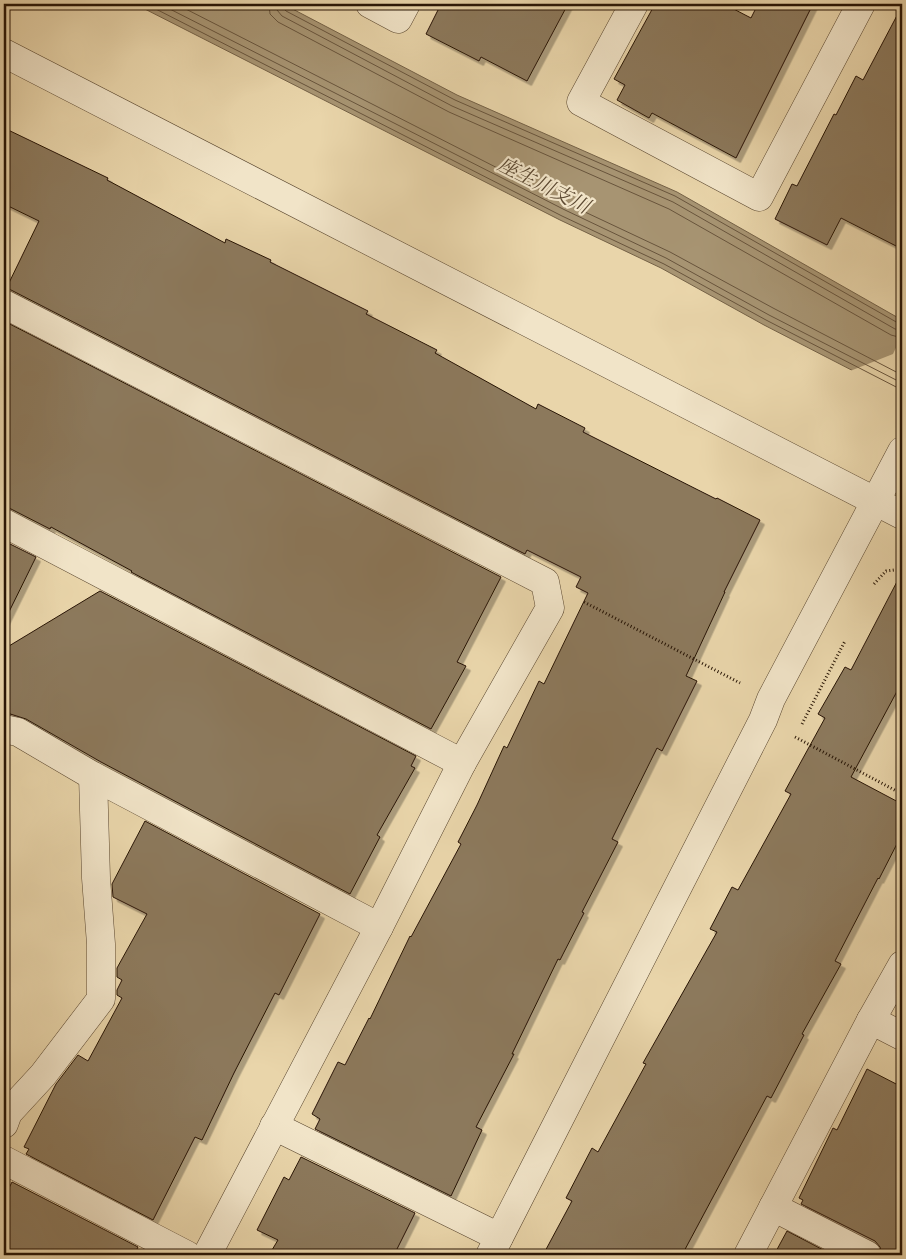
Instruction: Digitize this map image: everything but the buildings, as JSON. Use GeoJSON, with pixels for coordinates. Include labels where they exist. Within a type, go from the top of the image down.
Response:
{"type":"FeatureCollection","features":[{"type":"Feature","properties":{"kind":"street"},"geometry":{"type":"LineString","coordinates":[[370,4],[398,19],[406,4]]}},
{"type":"Feature","properties":{"kind":"street"},"geometry":{"type":"LineString","coordinates":[[634,4],[581,102],[758,197],[861,4]]}},
{"type":"Feature","properties":{"kind":"street"},"geometry":{"type":"LineString","coordinates":[[4,53],[902,515]]}},
{"type":"Feature","properties":{"kind":"street"},"geometry":{"type":"LineString","coordinates":[[4,304],[545,582],[550,608],[462,763],[379,927],[206,1255]]}},
{"type":"Feature","properties":{"kind":"street"},"geometry":{"type":"LineString","coordinates":[[274,1126],[495,1246],[767,710],[900,454]]}},
{"type":"Feature","properties":{"kind":"street"},"geometry":{"type":"LineString","coordinates":[[4,523],[462,763]]}},
{"type":"Feature","properties":{"kind":"street"},"geometry":{"type":"LineString","coordinates":[[4,729],[18,732],[93,776],[379,927]]}},
{"type":"Feature","properties":{"kind":"street"},"geometry":{"type":"LineString","coordinates":[[4,1124],[8,1113],[43,1075],[101,999],[101,944],[96,878],[93,776]]}},
{"type":"Feature","properties":{"kind":"street"},"geometry":{"type":"LineString","coordinates":[[748,1255],[871,1020],[902,965]]}},
{"type":"Feature","properties":{"kind":"street"},"geometry":{"type":"LineString","coordinates":[[871,1020],[902,1036]]}},
{"type":"Feature","properties":{"kind":"street"},"geometry":{"type":"LineString","coordinates":[[4,1160],[187,1255]]}},
{"type":"Feature","properties":{"kind":"street"},"geometry":{"type":"LineString","coordinates":[[773,1207],[867,1255]]}},
{"type":"Feature","properties":{"kind":"path"},"geometry":{"type":"LineString","coordinates":[[545,582],[767,710],[902,794]]}},
{"type":"Feature","properties":{"kind":"water","name":"座生川支川"},"geometry":{"type":"Polygon","coordinates":[[[135,4],[283,4],[457,95],[677,192],[902,320],[902,396],[764,325],[661,268],[560,220],[135,4]]]}},
{"type":"Feature","properties":{"kind":"pier"},"geometry":{"type":"Polygon","coordinates":[[[902,335],[902,399],[850,371],[893,354],[902,335]]]}}]}
